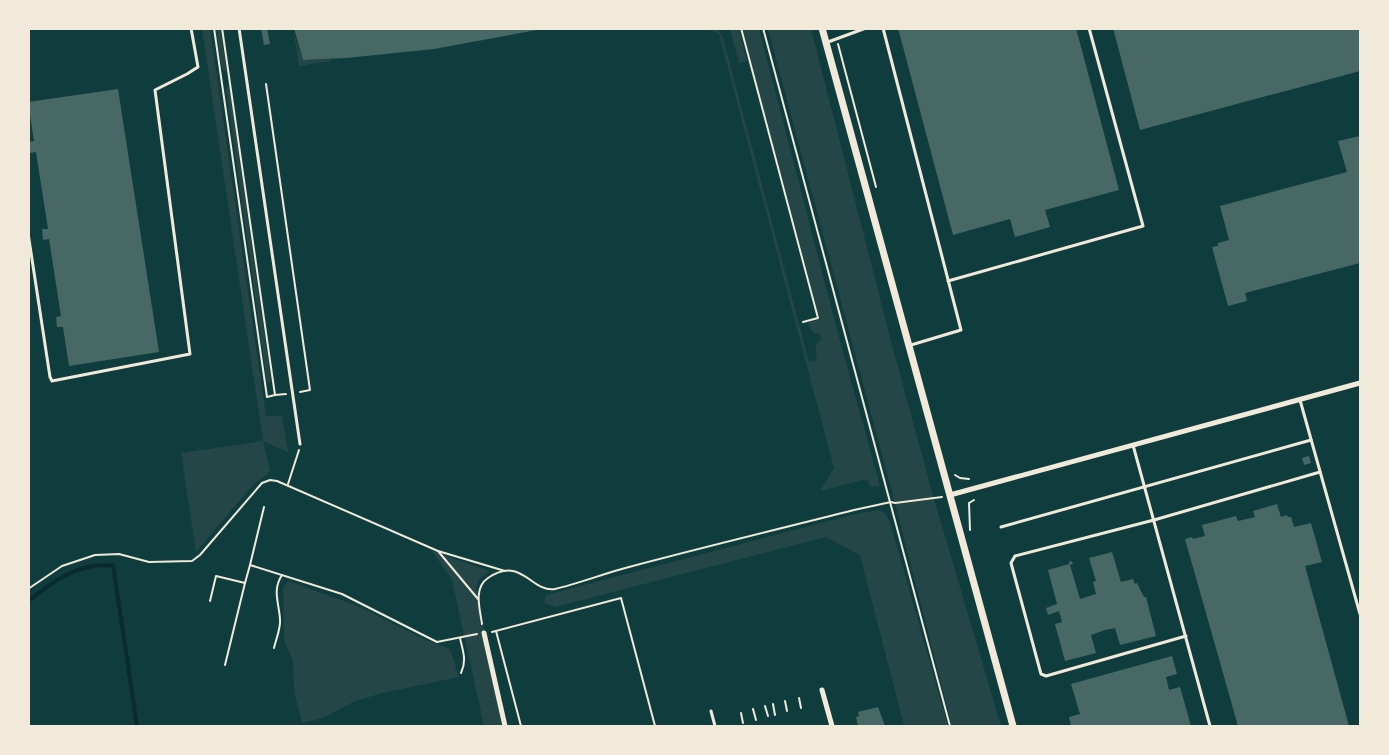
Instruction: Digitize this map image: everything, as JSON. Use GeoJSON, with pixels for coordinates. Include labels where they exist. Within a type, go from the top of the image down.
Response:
{"type":"FeatureCollection","features":[{"type":"Feature","properties":{"kind":"street"},"geometry":{"type":"LineString","coordinates":[[822,28],[1013,726]]}},
{"type":"Feature","properties":{"kind":"street"},"geometry":{"type":"LineString","coordinates":[[950,495],[1360,383]]}},
{"type":"Feature","properties":{"kind":"street"},"geometry":{"type":"LineString","coordinates":[[484,633],[505,726]]}},
{"type":"Feature","properties":{"kind":"street"},"geometry":{"type":"LineString","coordinates":[[822,690],[832,726]]}},
{"type":"Feature","properties":{"kind":"lane"},"geometry":{"type":"LineString","coordinates":[[28,233],[52,381],[190,354],[155,90],[198,67],[191,28]]}},
{"type":"Feature","properties":{"kind":"lane"},"geometry":{"type":"LineString","coordinates":[[239,28],[300,444]]}},
{"type":"Feature","properties":{"kind":"lane"},"geometry":{"type":"LineString","coordinates":[[826,43],[866,28]]}},
{"type":"Feature","properties":{"kind":"lane"},"geometry":{"type":"LineString","coordinates":[[883,28],[961,330],[909,345]]}},
{"type":"Feature","properties":{"kind":"lane"},"geometry":{"type":"LineString","coordinates":[[948,281],[1143,226],[1089,28]]}},
{"type":"Feature","properties":{"kind":"lane"},"geometry":{"type":"LineString","coordinates":[[1300,400],[1360,614]]}},
{"type":"Feature","properties":{"kind":"lane"},"geometry":{"type":"LineString","coordinates":[[1001,526],[1145,488],[1311,440]]}},
{"type":"Feature","properties":{"kind":"lane"},"geometry":{"type":"LineString","coordinates":[[1133,445],[1210,726]]}},
{"type":"Feature","properties":{"kind":"lane"},"geometry":{"type":"LineString","coordinates":[[1186,636],[1046,676],[1041,674],[1011,563],[1016,556],[1154,520],[1320,472]]}},
{"type":"Feature","properties":{"kind":"lane"},"geometry":{"type":"LineString","coordinates":[[711,711],[715,726]]}},
{"type":"Feature","properties":{"kind":"path"},"geometry":{"type":"LineString","coordinates":[[214,28],[267,396],[275,395]]}},
{"type":"Feature","properties":{"kind":"path"},"geometry":{"type":"LineString","coordinates":[[741,28],[818,318],[803,322]]}},
{"type":"Feature","properties":{"kind":"path"},"geometry":{"type":"LineString","coordinates":[[763,28],[950,726]]}},
{"type":"Feature","properties":{"kind":"path"},"geometry":{"type":"LineString","coordinates":[[287,485],[300,444]]}},
{"type":"Feature","properties":{"kind":"path"},"geometry":{"type":"LineString","coordinates":[[28,589],[62,566],[95,555],[119,554],[149,562],[192,561],[200,555],[262,483],[270,480],[287,485],[438,551],[504,571],[522,573],[532,582],[552,590],[639,564],[891,502],[934,499],[950,495]]}},
{"type":"Feature","properties":{"kind":"path"},"geometry":{"type":"LineString","coordinates":[[225,665],[264,507]]}},
{"type":"Feature","properties":{"kind":"path"},"geometry":{"type":"LineString","coordinates":[[438,551],[479,600]]}},
{"type":"Feature","properties":{"kind":"path"},"geometry":{"type":"LineString","coordinates":[[250,565],[342,594],[437,642],[496,631],[621,598],[655,726]]}},
{"type":"Feature","properties":{"kind":"path"},"geometry":{"type":"LineString","coordinates":[[484,633],[479,600],[480,588],[489,577],[504,571]]}},
{"type":"Feature","properties":{"kind":"path"},"geometry":{"type":"LineString","coordinates":[[274,648],[280,626],[276,592],[282,575]]}},
{"type":"Feature","properties":{"kind":"path"},"geometry":{"type":"LineString","coordinates":[[210,601],[216,576],[245,583]]}},
{"type":"Feature","properties":{"kind":"path"},"geometry":{"type":"LineString","coordinates":[[496,631],[521,726]]}},
{"type":"Feature","properties":{"kind":"path"},"geometry":{"type":"LineString","coordinates":[[460,638],[465,659],[461,673]]}},
{"type":"Feature","properties":{"kind":"path"},"geometry":{"type":"LineString","coordinates":[[799,698],[801,708]]}},
{"type":"Feature","properties":{"kind":"path"},"geometry":{"type":"LineString","coordinates":[[784,701],[787,711]]}},
{"type":"Feature","properties":{"kind":"path"},"geometry":{"type":"LineString","coordinates":[[773,704],[775,715]]}},
{"type":"Feature","properties":{"kind":"path"},"geometry":{"type":"LineString","coordinates":[[765,706],[768,716]]}},
{"type":"Feature","properties":{"kind":"path"},"geometry":{"type":"LineString","coordinates":[[753,709],[756,720]]}},
{"type":"Feature","properties":{"kind":"path"},"geometry":{"type":"LineString","coordinates":[[741,713],[743,723]]}},
{"type":"Feature","properties":{"kind":"shaded area"},"geometry":{"type":"Polygon","coordinates":[[[202,29],[210,29],[266,416],[282,416],[288,452],[263,441],[202,29]]]}},
{"type":"Feature","properties":{"kind":"shaded area"},"geometry":{"type":"Polygon","coordinates":[[[216,29],[220,29],[227,72],[222,69],[216,29]]]}},
{"type":"Feature","properties":{"kind":"shaded area"},"geometry":{"type":"Polygon","coordinates":[[[709,29],[718,29],[723,38],[809,362],[817,360],[816,346],[821,340],[820,334],[812,331],[808,323],[820,319],[742,29],[759,29],[880,486],[870,487],[867,479],[820,491],[834,468],[719,34],[709,29]]]}},
{"type":"Feature","properties":{"kind":"shaded area"},"geometry":{"type":"Polygon","coordinates":[[[739,29],[747,61],[739,63],[730,30],[739,29]]]}},
{"type":"Feature","properties":{"kind":"shaded area"},"geometry":{"type":"Polygon","coordinates":[[[768,29],[811,29],[892,345],[934,499],[1001,726],[952,726],[895,503],[768,29]]]}},
{"type":"Feature","properties":{"kind":"shaded area"},"geometry":{"type":"Polygon","coordinates":[[[294,34],[303,60],[331,59],[331,61],[299,66],[294,34]]]}},
{"type":"Feature","properties":{"kind":"shaded area"},"geometry":{"type":"Polygon","coordinates":[[[229,84],[271,382],[267,383],[226,89],[229,84]]]}},
{"type":"Feature","properties":{"kind":"shaded area"},"geometry":{"type":"Polygon","coordinates":[[[263,441],[270,472],[252,486],[196,552],[181,453],[263,441]]]}},
{"type":"Feature","properties":{"kind":"shaded area"},"geometry":{"type":"Polygon","coordinates":[[[878,510],[885,513],[890,522],[948,726],[904,726],[860,555],[826,537],[555,607],[544,603],[546,595],[878,510]]]}},
{"type":"Feature","properties":{"kind":"shaded area"},"geometry":{"type":"Polygon","coordinates":[[[432,551],[490,571],[479,579],[476,588],[502,726],[484,726],[452,580],[432,551]]]}},
{"type":"Feature","properties":{"kind":"shaded area"},"geometry":{"type":"Polygon","coordinates":[[[288,581],[358,606],[426,640],[450,649],[459,677],[382,693],[353,702],[323,718],[302,723],[294,692],[293,661],[284,640],[283,588],[288,581]]]}},
{"type":"Feature","properties":{"kind":"building"},"geometry":{"type":"Polygon","coordinates":[[[261,28],[267,28],[270,44],[264,45],[261,28]]]}},
{"type":"Feature","properties":{"kind":"building"},"geometry":{"type":"Polygon","coordinates":[[[294,28],[542,29],[434,49],[303,60],[294,28]]]}},
{"type":"Feature","properties":{"kind":"building"},"geometry":{"type":"Polygon","coordinates":[[[898,28],[1076,28],[1119,190],[1045,210],[1050,227],[1015,237],[1010,219],[953,235],[898,28]]]}},
{"type":"Feature","properties":{"kind":"building"},"geometry":{"type":"Polygon","coordinates":[[[1113,28],[1360,28],[1360,71],[1140,130],[1113,28]]]}},
{"type":"Feature","properties":{"kind":"building"},"geometry":{"type":"Polygon","coordinates":[[[118,89],[159,352],[69,366],[63,327],[57,327],[56,317],[61,316],[49,239],[43,240],[42,229],[48,229],[36,152],[30,153],[29,142],[34,141],[28,102],[118,89]]]}},
{"type":"Feature","properties":{"kind":"building"},"geometry":{"type":"Polygon","coordinates":[[[1360,136],[1360,263],[1245,293],[1247,301],[1228,306],[1212,247],[1229,240],[1220,206],[1347,172],[1338,141],[1360,136]]]}},
{"type":"Feature","properties":{"kind":"building"},"geometry":{"type":"Polygon","coordinates":[[[1309,456],[1311,463],[1304,465],[1302,458],[1309,456]]]}},
{"type":"Feature","properties":{"kind":"building"},"geometry":{"type":"Polygon","coordinates":[[[1277,504],[1281,517],[1287,515],[1291,517],[1294,527],[1311,523],[1322,562],[1305,566],[1349,726],[1238,726],[1185,539],[1205,536],[1202,525],[1236,516],[1238,521],[1255,517],[1253,511],[1277,504]]]}},
{"type":"Feature","properties":{"kind":"building"},"geometry":{"type":"Polygon","coordinates":[[[1112,552],[1121,582],[1133,579],[1146,597],[1156,636],[1120,645],[1115,628],[1105,630],[1091,635],[1096,653],[1065,661],[1055,624],[1062,622],[1059,611],[1048,615],[1046,608],[1057,604],[1048,570],[1072,561],[1073,564],[1070,565],[1080,599],[1096,594],[1093,582],[1096,581],[1089,558],[1112,552]]]}},
{"type":"Feature","properties":{"kind":"building"},"geometry":{"type":"Polygon","coordinates":[[[1172,656],[1177,674],[1166,677],[1169,690],[1180,687],[1191,726],[1071,726],[1069,717],[1080,714],[1071,684],[1172,656]]]}},
{"type":"Feature","properties":{"kind":"building"},"geometry":{"type":"Polygon","coordinates":[[[878,707],[885,726],[858,726],[856,717],[859,716],[858,712],[878,707]]]}},
{"type":"Feature","properties":{"kind":"waterway"},"geometry":{"type":"LineString","coordinates":[[28,601],[72,572],[91,566],[113,565],[137,726]]}}]}
